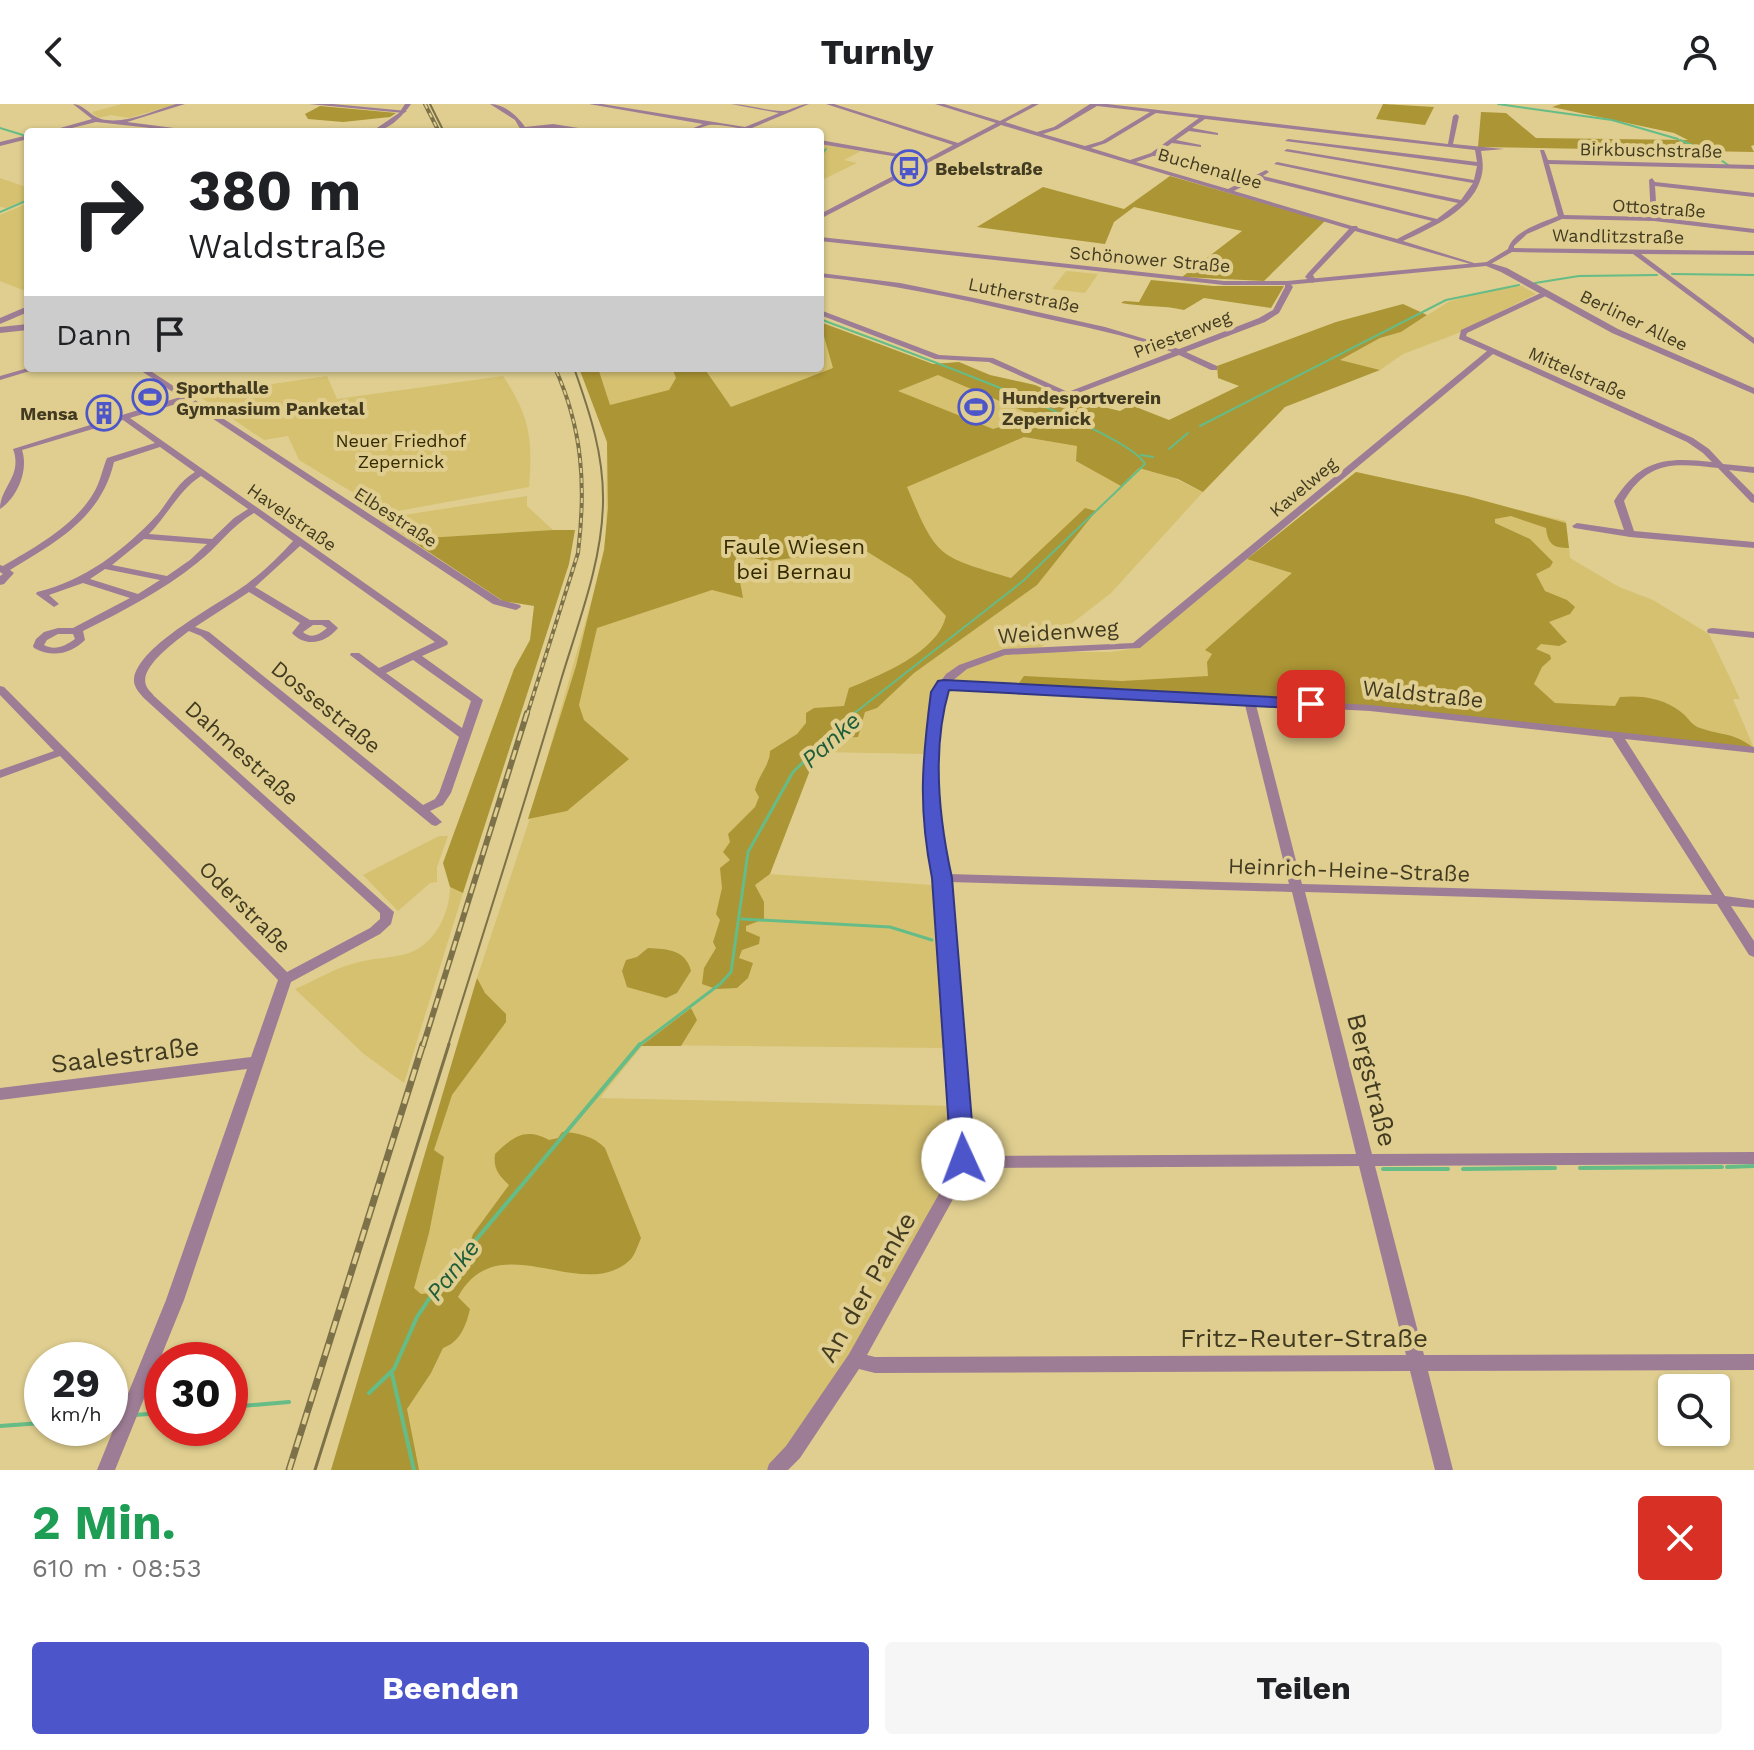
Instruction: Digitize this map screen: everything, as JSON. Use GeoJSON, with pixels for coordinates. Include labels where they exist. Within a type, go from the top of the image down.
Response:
{"type":"FeatureCollection","features":[{"type":"Feature","properties":{"kind":"street"},"geometry":{"type":"LineString","coordinates":[[76,104],[96,120]]}},
{"type":"Feature","properties":{"kind":"street"},"geometry":{"type":"LineString","coordinates":[[118,123],[182,104]]}},
{"type":"Feature","properties":{"kind":"street"},"geometry":{"type":"LineString","coordinates":[[312,104],[406,108]]}},
{"type":"Feature","properties":{"kind":"street"},"geometry":{"type":"LineString","coordinates":[[493,104],[517,119],[523,128]]}},
{"type":"Feature","properties":{"kind":"street"},"geometry":{"type":"LineString","coordinates":[[592,104],[740,128]]}},
{"type":"Feature","properties":{"kind":"street"},"geometry":{"type":"LineString","coordinates":[[621,110],[638,104]]}},
{"type":"Feature","properties":{"kind":"street"},"geometry":{"type":"LineString","coordinates":[[734,104],[784,113]]}},
{"type":"Feature","properties":{"kind":"street"},"geometry":{"type":"LineString","coordinates":[[748,128],[806,104]]}},
{"type":"Feature","properties":{"kind":"street"},"geometry":{"type":"LineString","coordinates":[[829,104],[959,145]]}},
{"type":"Feature","properties":{"kind":"street","name":"Buchenallee"},"geometry":{"type":"LineString","coordinates":[[938,104],[1504,270]]}},
{"type":"Feature","properties":{"kind":"street"},"geometry":{"type":"LineString","coordinates":[[824,215],[1036,104]]}},
{"type":"Feature","properties":{"kind":"street"},"geometry":{"type":"LineString","coordinates":[[1037,133],[1056,128],[1095,104],[1450,146],[1501,149]]}},
{"type":"Feature","properties":{"kind":"street"},"geometry":{"type":"LineString","coordinates":[[379,128],[406,108]]}},
{"type":"Feature","properties":{"kind":"street"},"geometry":{"type":"LineString","coordinates":[[1086,148],[1104,142],[1156,111]]}},
{"type":"Feature","properties":{"kind":"street"},"geometry":{"type":"LineString","coordinates":[[1450,146],[1456,116]]}},
{"type":"Feature","properties":{"kind":"street"},"geometry":{"type":"LineString","coordinates":[[1131,161],[1153,154],[1204,117]]}},
{"type":"Feature","properties":{"kind":"street"},"geometry":{"type":"LineString","coordinates":[[65,128],[96,120],[165,128]]}},
{"type":"Feature","properties":{"kind":"street"},"geometry":{"type":"LineString","coordinates":[[697,128],[710,123]]}},
{"type":"Feature","properties":{"kind":"street"},"geometry":{"type":"LineString","coordinates":[[1230,190],[1260,177],[1277,164],[1287,151],[1284,126]]}},
{"type":"Feature","properties":{"kind":"street"},"geometry":{"type":"LineString","coordinates":[[538,128],[569,128]]}},
{"type":"Feature","properties":{"kind":"street"},"geometry":{"type":"LineString","coordinates":[[1189,129],[1216,134]]}},
{"type":"Feature","properties":{"kind":"street"},"geometry":{"type":"LineString","coordinates":[[0,144],[24,138]]}},
{"type":"Feature","properties":{"kind":"street"},"geometry":{"type":"LineString","coordinates":[[1172,141],[1199,146]]}},
{"type":"Feature","properties":{"kind":"street"},"geometry":{"type":"LineString","coordinates":[[1288,141],[1481,164]]}},
{"type":"Feature","properties":{"kind":"street"},"geometry":{"type":"LineString","coordinates":[[824,143],[929,161]]}},
{"type":"Feature","properties":{"kind":"street"},"geometry":{"type":"LineString","coordinates":[[1400,240],[1438,221],[1463,202],[1478,182],[1481,164],[1478,149]]}},
{"type":"Feature","properties":{"kind":"street"},"geometry":{"type":"LineString","coordinates":[[1287,151],[1478,182]]}},
{"type":"Feature","properties":{"kind":"street"},"geometry":{"type":"LineString","coordinates":[[1479,264],[1511,250],[1511,245],[1525,233],[1561,217],[1542,151]]}},
{"type":"Feature","properties":{"kind":"street"},"geometry":{"type":"LineString","coordinates":[[1153,154],[1183,158]]}},
{"type":"Feature","properties":{"kind":"street","name":"Birkbuschstraße"},"geometry":{"type":"LineString","coordinates":[[1547,162],[1754,167]]}},
{"type":"Feature","properties":{"kind":"street"},"geometry":{"type":"LineString","coordinates":[[1277,164],[1463,202]]}},
{"type":"Feature","properties":{"kind":"street"},"geometry":{"type":"LineString","coordinates":[[1651,164],[1654,219]]}},
{"type":"Feature","properties":{"kind":"street"},"geometry":{"type":"LineString","coordinates":[[1260,177],[1438,221]]}},
{"type":"Feature","properties":{"kind":"street"},"geometry":{"type":"LineString","coordinates":[[1653,184],[1754,195]]}},
{"type":"Feature","properties":{"kind":"street"},"geometry":{"type":"LineString","coordinates":[[824,206],[838,208]]}},
{"type":"Feature","properties":{"kind":"street","name":"Ottostraße"},"geometry":{"type":"LineString","coordinates":[[1561,217],[1654,219],[1754,231]]}},
{"type":"Feature","properties":{"kind":"street"},"geometry":{"type":"LineString","coordinates":[[1312,281],[1310,274],[1355,227]]}},
{"type":"Feature","properties":{"kind":"street","name":"Schönower Straße"},"geometry":{"type":"LineString","coordinates":[[824,239],[1224,283],[1287,283],[1479,264]]}},
{"type":"Feature","properties":{"kind":"street","name":"Wandlitzstraße"},"geometry":{"type":"LineString","coordinates":[[1511,250],[1754,253]]}},
{"type":"Feature","properties":{"kind":"street"},"geometry":{"type":"LineString","coordinates":[[1635,252],[1754,342]]}},
{"type":"Feature","properties":{"kind":"street","name":"Berliner Allee"},"geometry":{"type":"LineString","coordinates":[[1504,270],[1615,331],[1752,388]]}},
{"type":"Feature","properties":{"kind":"street","name":"Lutherstraße"},"geometry":{"type":"LineString","coordinates":[[824,275],[982,301],[1139,337],[1182,351],[1214,368]]}},
{"type":"Feature","properties":{"kind":"street","name":"Priesterweg"},"geometry":{"type":"LineString","coordinates":[[824,314],[929,355],[990,360],[1068,395],[1262,320],[1280,304],[1289,287],[1287,283]]}},
{"type":"Feature","properties":{"kind":"street","name":"Mittelstraße"},"geometry":{"type":"LineString","coordinates":[[1546,294],[1461,334],[1491,352],[1690,440],[1754,500]]}},
{"type":"Feature","properties":{"kind":"street"},"geometry":{"type":"LineString","coordinates":[[0,321],[24,311]]}},
{"type":"Feature","properties":{"kind":"street"},"geometry":{"type":"LineString","coordinates":[[0,330],[24,327]]}},
{"type":"Feature","properties":{"kind":"street","name":"Kavelweg"},"geometry":{"type":"LineString","coordinates":[[1136,646],[1491,352]]}},
{"type":"Feature","properties":{"kind":"street"},"geometry":{"type":"LineString","coordinates":[[0,378],[24,371]]}},
{"type":"Feature","properties":{"kind":"street","name":"Elbestraße"},"geometry":{"type":"LineString","coordinates":[[147,372],[497,602],[516,607]]}},
{"type":"Feature","properties":{"kind":"street"},"geometry":{"type":"LineString","coordinates":[[0,506],[13,486],[21,459],[17,449],[187,398]]}},
{"type":"Feature","properties":{"kind":"street","name":"Havelstraße"},"geometry":{"type":"LineString","coordinates":[[124,417],[443,643],[414,656]]}},
{"type":"Feature","properties":{"kind":"street"},"geometry":{"type":"LineString","coordinates":[[0,582],[8,576],[2,569],[40,547],[87,510],[108,475],[110,460],[160,444]]}},
{"type":"Feature","properties":{"kind":"street"},"geometry":{"type":"LineString","coordinates":[[1630,534],[1619,501],[1623,490],[1654,464],[1669,462],[1754,470]]}},
{"type":"Feature","properties":{"kind":"street"},"geometry":{"type":"LineString","coordinates":[[54,604],[41,594],[52,594],[103,566],[142,536],[170,506],[185,479],[201,472]]}},
{"type":"Feature","properties":{"kind":"street"},"geometry":{"type":"LineString","coordinates":[[75,631],[140,598],[169,579],[215,542],[242,515],[253,510]]}},
{"type":"Feature","properties":{"kind":"street"},"geometry":{"type":"LineString","coordinates":[[1577,526],[1754,545]]}},
{"type":"Feature","properties":{"kind":"street"},"geometry":{"type":"LineString","coordinates":[[142,536],[215,542]]}},
{"type":"Feature","properties":{"kind":"street","name":"Dahmestraße"},"geometry":{"type":"LineString","coordinates":[[285,979],[375,931],[386,921],[387,912],[141,688],[141,675],[166,645],[248,587],[299,541]]}},
{"type":"Feature","properties":{"kind":"street"},"geometry":{"type":"LineString","coordinates":[[103,566],[169,579]]}},
{"type":"Feature","properties":{"kind":"street"},"geometry":{"type":"LineString","coordinates":[[80,579],[140,598]]}},
{"type":"Feature","properties":{"kind":"street"},"geometry":{"type":"LineString","coordinates":[[248,587],[308,623]]}},
{"type":"Feature","properties":{"kind":"street","name":"Dossestraße"},"geometry":{"type":"LineString","coordinates":[[189,628],[205,634],[436,822]]}},
{"type":"Feature","properties":{"kind":"street"},"geometry":{"type":"LineString","coordinates":[[1712,631],[1754,635]]}},
{"type":"Feature","properties":{"kind":"street","name":"Weidenweg"},"geometry":{"type":"LineString","coordinates":[[944,685],[950,676],[963,667],[1004,652],[1136,646]]}},
{"type":"Feature","properties":{"kind":"street"},"geometry":{"type":"LineString","coordinates":[[355,655],[464,735]]}},
{"type":"Feature","properties":{"kind":"street"},"geometry":{"type":"LineString","coordinates":[[378,672],[414,656],[477,700],[445,793],[439,802],[422,810]]}},
{"type":"Feature","properties":{"kind":"street","name":"Waldstraße"},"geometry":{"type":"LineString","coordinates":[[944,685],[1370,708],[1754,750]]}},
{"type":"Feature","properties":{"kind":"street","name":"An der Panke"},"geometry":{"type":"LineString","coordinates":[[776,1470],[793,1452],[855,1360],[957,1177],[963,1159],[942,878],[933,838],[929,770],[939,692],[944,685]]}},
{"type":"Feature","properties":{"kind":"street","name":"Oderstraße"},"geometry":{"type":"LineString","coordinates":[[0,689],[285,979],[174,1305],[106,1470]]}},
{"type":"Feature","properties":{"kind":"street","name":"Bergstraße"},"geometry":{"type":"LineString","coordinates":[[1250,702],[1444,1470]]}},
{"type":"Feature","properties":{"kind":"street"},"geometry":{"type":"LineString","coordinates":[[1617,736],[1754,952]]}},
{"type":"Feature","properties":{"kind":"street"},"geometry":{"type":"LineString","coordinates":[[0,774],[61,752]]}},
{"type":"Feature","properties":{"kind":"street","name":"Heinrich-Heine-Straße"},"geometry":{"type":"LineString","coordinates":[[942,878],[1720,900],[1754,904]]}},
{"type":"Feature","properties":{"kind":"street","name":"Saalestraße"},"geometry":{"type":"LineString","coordinates":[[0,1094],[256,1062]]}},
{"type":"Feature","properties":{"kind":"street"},"geometry":{"type":"LineString","coordinates":[[963,1159],[984,1162],[1754,1158]]}},
{"type":"Feature","properties":{"kind":"street","name":"Fritz-Reuter-Straße"},"geometry":{"type":"LineString","coordinates":[[855,1360],[875,1365],[1754,1362]]}},
{"type":"Feature","properties":{"kind":"green space"},"geometry":{"type":"Polygon","coordinates":[[[122,104],[177,104],[129,118],[111,115],[98,118],[92,112],[122,104]]]}},
{"type":"Feature","properties":{"kind":"green space"},"geometry":{"type":"Polygon","coordinates":[[[824,145],[861,151],[844,160],[857,163],[824,179],[824,145]]]}},
{"type":"Feature","properties":{"kind":"green space"},"geometry":{"type":"Polygon","coordinates":[[[0,178],[24,186],[24,201],[6,208],[0,207],[0,178]]]}},
{"type":"Feature","properties":{"kind":"green space"},"geometry":{"type":"Polygon","coordinates":[[[24,205],[24,290],[0,281],[0,215],[24,205]]]}},
{"type":"Feature","properties":{"kind":"green space"},"geometry":{"type":"Polygon","coordinates":[[[1066,271],[1098,274],[1085,293],[1052,289],[1066,271]]]}},
{"type":"Feature","properties":{"kind":"green space"},"geometry":{"type":"Polygon","coordinates":[[[1522,286],[1536,294],[1456,334],[1403,354],[1380,370],[1339,360],[1380,338],[1401,332],[1448,302],[1481,292],[1522,286]]]}},
{"type":"Feature","properties":{"kind":"green space","name":"Faule Wiesen bei Bernau"},"geometry":{"type":"Polygon","coordinates":[[[824,326],[1043,416],[1203,492],[1111,593],[1039,652],[1111,652],[1136,648],[1356,472],[1566,521],[1570,558],[1619,587],[1653,600],[1709,634],[1740,699],[1733,699],[1754,748],[1370,705],[952,681],[934,691],[926,754],[817,752],[768,874],[932,885],[944,1048],[643,1045],[600,1098],[954,1106],[958,1146],[953,1167],[869,1325],[822,1401],[795,1436],[766,1470],[334,1470],[480,984],[477,978],[530,818],[606,549],[607,442],[582,372],[824,372],[824,326]]]}},
{"type":"Feature","properties":{"kind":"green space","name":"Neuer Friedhof Zepernick"},"geometry":{"type":"Polygon","coordinates":[[[327,376],[337,399],[503,376],[519,404],[528,429],[529,487],[387,513],[299,460],[288,436],[264,440],[197,395],[327,376]]]}},
{"type":"Feature","properties":{"kind":"green space"},"geometry":{"type":"Polygon","coordinates":[[[527,496],[527,506],[553,530],[409,539],[378,519],[527,496]]]}},
{"type":"Feature","properties":{"kind":"green space"},"geometry":{"type":"Polygon","coordinates":[[[439,836],[448,836],[437,867],[437,882],[430,883],[398,911],[363,875],[439,836]]]}},
{"type":"Feature","properties":{"kind":"green space"},"geometry":{"type":"Polygon","coordinates":[[[450,887],[463,893],[404,1083],[364,1054],[295,989],[351,964],[403,955],[418,949],[433,935],[444,917],[450,887]]]}},
{"type":"Feature","properties":{"kind":"shaded area"},"geometry":{"type":"Polygon","coordinates":[[[1383,104],[1434,107],[1425,125],[1376,119],[1383,104]]]}},
{"type":"Feature","properties":{"kind":"shaded area"},"geometry":{"type":"Polygon","coordinates":[[[1561,104],[1754,104],[1754,145],[1751,146],[1754,152],[1478,147],[1481,112],[1506,113],[1536,138],[1688,140],[1674,133],[1552,107],[1561,104]]]}},
{"type":"Feature","properties":{"kind":"shaded area"},"geometry":{"type":"Polygon","coordinates":[[[320,106],[396,113],[390,117],[343,122],[308,119],[305,114],[320,106]]]}},
{"type":"Feature","properties":{"kind":"shaded area"},"geometry":{"type":"Polygon","coordinates":[[[1170,176],[1325,221],[1264,281],[1182,277],[1242,231],[1134,207],[1114,222],[1105,244],[977,227],[1043,187],[1124,209],[1170,176]]]}},
{"type":"Feature","properties":{"kind":"shaded area"},"geometry":{"type":"Polygon","coordinates":[[[1151,280],[1213,286],[1284,286],[1271,308],[1204,298],[1184,310],[1121,303],[1139,302],[1151,280]]]}},
{"type":"Feature","properties":{"kind":"shaded area"},"geometry":{"type":"Polygon","coordinates":[[[1403,304],[1427,315],[1401,332],[1380,338],[1340,360],[1380,370],[1285,407],[1203,492],[1178,479],[1139,468],[1121,486],[1076,461],[1077,446],[1024,437],[907,487],[926,528],[943,551],[968,565],[1011,578],[1085,508],[1096,511],[1037,585],[914,673],[877,708],[865,712],[858,737],[836,738],[832,744],[834,752],[817,752],[770,874],[755,885],[764,902],[764,919],[746,926],[746,931],[760,937],[759,944],[742,950],[739,958],[753,963],[748,978],[737,988],[716,989],[702,984],[704,968],[716,948],[713,942],[720,920],[716,914],[722,888],[720,868],[730,860],[723,852],[730,842],[728,834],[755,807],[759,797],[755,790],[770,751],[797,734],[806,723],[806,713],[814,708],[844,706],[849,688],[906,661],[932,641],[941,629],[946,616],[911,579],[858,546],[798,545],[802,557],[767,561],[735,554],[743,598],[712,590],[597,628],[579,705],[584,720],[629,759],[567,811],[528,819],[576,666],[604,550],[608,508],[607,442],[581,372],[599,372],[610,405],[669,390],[676,378],[674,372],[707,372],[731,407],[833,368],[824,336],[824,323],[933,364],[959,362],[990,375],[1035,385],[1062,397],[1120,411],[1131,405],[1169,420],[1239,386],[1218,378],[1217,366],[1336,322],[1403,304]],[[938,375],[898,391],[993,429],[1035,416],[938,375]]]}},
{"type":"Feature","properties":{"kind":"shaded area"},"geometry":{"type":"Polygon","coordinates":[[[1356,472],[1467,496],[1566,523],[1569,548],[1553,544],[1546,528],[1511,516],[1495,519],[1495,523],[1530,539],[1553,562],[1536,574],[1545,591],[1567,600],[1575,607],[1570,614],[1549,622],[1567,642],[1559,646],[1541,644],[1536,649],[1550,655],[1551,659],[1542,667],[1534,684],[1555,703],[1615,706],[1620,697],[1628,696],[1660,701],[1674,707],[1697,727],[1734,737],[1754,748],[1370,706],[1016,687],[1024,676],[1122,681],[1208,676],[1207,662],[1212,654],[1205,650],[1292,573],[1247,559],[1356,472]]]}},
{"type":"Feature","properties":{"kind":"shaded area"},"geometry":{"type":"Polygon","coordinates":[[[575,530],[569,564],[463,893],[450,887],[443,863],[514,669],[530,640],[534,606],[503,601],[409,539],[575,530]]]}},
{"type":"Feature","properties":{"kind":"shaded area"},"geometry":{"type":"Polygon","coordinates":[[[648,948],[675,952],[689,964],[691,971],[677,993],[666,998],[627,987],[622,971],[626,960],[637,957],[648,948]]]}},
{"type":"Feature","properties":{"kind":"shaded area"},"geometry":{"type":"Polygon","coordinates":[[[477,978],[485,993],[506,1014],[506,1022],[452,1095],[434,1150],[444,1157],[414,1288],[421,1294],[442,1292],[465,1259],[473,1234],[509,1185],[498,1171],[495,1154],[526,1134],[549,1140],[558,1138],[562,1132],[574,1133],[601,1144],[641,1238],[630,1260],[610,1271],[588,1274],[517,1265],[495,1266],[475,1276],[458,1297],[470,1309],[464,1327],[454,1342],[443,1348],[407,1409],[419,1470],[331,1470],[477,978]]]}},
{"type":"Feature","properties":{"kind":"shaded area"},"geometry":{"type":"Polygon","coordinates":[[[691,1008],[697,1020],[681,1046],[641,1046],[691,1008]]]}},
{"type":"Feature","properties":{"kind":"waterway"},"geometry":{"type":"LineString","coordinates":[[1498,104],[1612,120],[1678,139]]}},
{"type":"Feature","properties":{"kind":"waterway","name":"Panke"},"geometry":{"type":"LineString","coordinates":[[0,128],[24,135]]}},
{"type":"Feature","properties":{"kind":"waterway"},"geometry":{"type":"LineString","coordinates":[[1680,140],[1711,153],[1728,165]]}},
{"type":"Feature","properties":{"kind":"waterway"},"geometry":{"type":"LineString","coordinates":[[0,212],[24,202]]}},
{"type":"Feature","properties":{"kind":"waterway"},"geometry":{"type":"LineString","coordinates":[[1672,274],[1754,275]]}},
{"type":"Feature","properties":{"kind":"waterway"},"geometry":{"type":"LineString","coordinates":[[1535,283],[1579,276],[1657,275]]}},
{"type":"Feature","properties":{"kind":"waterway"},"geometry":{"type":"LineString","coordinates":[[1200,426],[1446,300],[1519,285]]}},
{"type":"Feature","properties":{"kind":"waterway","name":"Panke"},"geometry":{"type":"LineString","coordinates":[[824,320],[1048,408],[1094,429],[1128,449],[1145,464],[1023,581],[852,715]]}},
{"type":"Feature","properties":{"kind":"waterway"},"geometry":{"type":"LineString","coordinates":[[1169,449],[1188,433]]}},
{"type":"Feature","properties":{"kind":"waterway"},"geometry":{"type":"LineString","coordinates":[[1141,455],[1153,457]]}},
{"type":"Feature","properties":{"kind":"waterway","name":"Panke"},"geometry":{"type":"LineString","coordinates":[[639,1045],[720,984],[731,972],[748,852],[793,772],[855,713]]}},
{"type":"Feature","properties":{"kind":"waterway"},"geometry":{"type":"LineString","coordinates":[[742,919],[890,927],[932,940]]}},
{"type":"Feature","properties":{"kind":"waterway","name":"Panke"},"geometry":{"type":"LineString","coordinates":[[369,1393],[394,1369],[417,1317],[439,1284],[639,1045]]}},
{"type":"Feature","properties":{"kind":"waterway"},"geometry":{"type":"LineString","coordinates":[[1727,1167],[1754,1166]]}},
{"type":"Feature","properties":{"kind":"waterway"},"geometry":{"type":"LineString","coordinates":[[1580,1168],[1722,1167]]}},
{"type":"Feature","properties":{"kind":"waterway"},"geometry":{"type":"LineString","coordinates":[[1463,1169],[1555,1168]]}},
{"type":"Feature","properties":{"kind":"waterway"},"geometry":{"type":"LineString","coordinates":[[1383,1169],[1448,1169]]}},
{"type":"Feature","properties":{"kind":"waterway"},"geometry":{"type":"LineString","coordinates":[[392,1374],[414,1470]]}},
{"type":"Feature","properties":{"kind":"waterway","name":"Panke"},"geometry":{"type":"LineString","coordinates":[[248,1405],[289,1402]]}},
{"type":"Feature","properties":{"kind":"waterway","name":"Panke"},"geometry":{"type":"LineString","coordinates":[[134,1415],[144,1414]]}},
{"type":"Feature","properties":{"kind":"waterway","name":"Panke"},"geometry":{"type":"LineString","coordinates":[[0,1426],[24,1424]]}},
{"type":"Feature","properties":{"kind":"tram line"},"geometry":{"type":"LineString","coordinates":[[430,104],[442,128]]}},
{"type":"Feature","properties":{"kind":"tram line"},"geometry":{"type":"LineString","coordinates":[[448,1046],[594,570],[602,525],[603,485],[590,418],[575,372]]}},
{"type":"Feature","properties":{"kind":"tram line"},"geometry":{"type":"LineString","coordinates":[[315,1470],[449,1044]]}},
{"type":"Feature","properties":{"kind":"railway"},"geometry":{"type":"LineString","coordinates":[[425,104],[437,128]]}},
{"type":"Feature","properties":{"kind":"railway"},"geometry":{"type":"LineString","coordinates":[[527,715],[578,553],[582,505],[580,459],[572,413],[557,372]]}},
{"type":"Feature","properties":{"kind":"railway"},"geometry":{"type":"LineString","coordinates":[[423,1046],[527,713]]}},
{"type":"Feature","properties":{"kind":"railway"},"geometry":{"type":"LineString","coordinates":[[289,1470],[423,1044]]}},
{"type":"Feature","properties":{"kind":"place","name":"Bebelstraße"},"geometry":{"type":"Point","coordinates":[909,168]}},
{"type":"Feature","properties":{"kind":"place","name":"Sporthalle Gymnasium Panketal"},"geometry":{"type":"Point","coordinates":[150,397]}},
{"type":"Feature","properties":{"kind":"place","name":"Hundesportverein Zepernick"},"geometry":{"type":"Point","coordinates":[976,407]}},
{"type":"Feature","properties":{"kind":"place","name":"Mensa"},"geometry":{"type":"Point","coordinates":[104,413]}},
{"type":"Feature","properties":{"kind":"route"},"geometry":{"type":"LineString","coordinates":[[963,1159],[942,878],[933,838],[929,770],[939,692],[944,685],[1311,704]]}}]}
